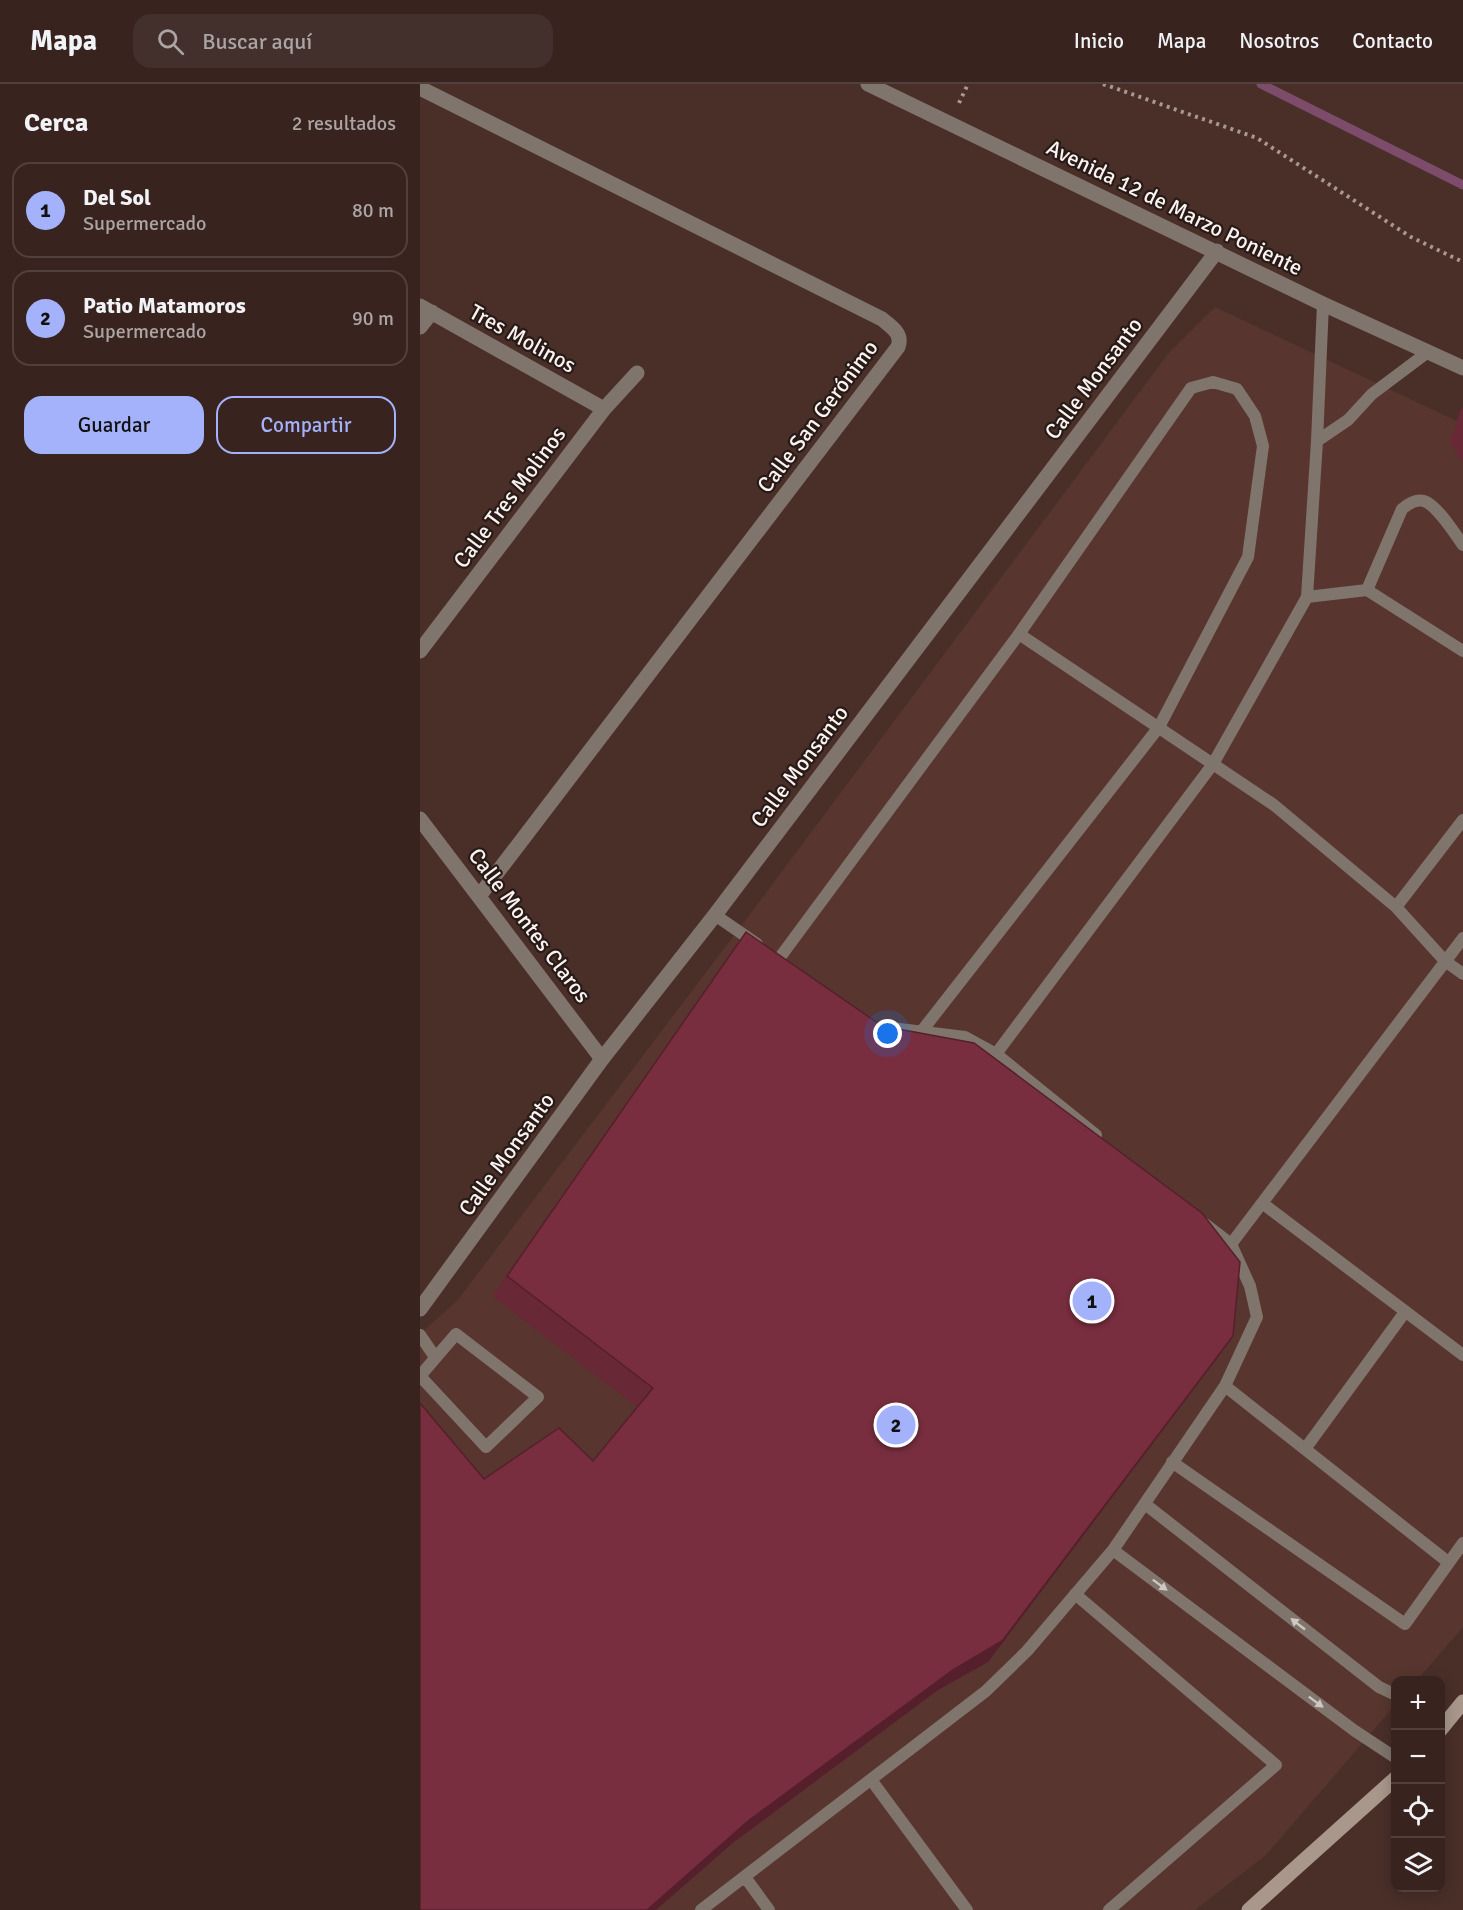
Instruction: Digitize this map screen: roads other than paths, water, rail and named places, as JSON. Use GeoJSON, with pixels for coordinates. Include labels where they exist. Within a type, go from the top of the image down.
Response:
{"type":"FeatureCollection","features":[{"type":"Feature","properties":{"kind":"main road"},"geometry":{"type":"LineString","coordinates":[[1445,1720],[1463,1702]]}},
{"type":"Feature","properties":{"kind":"main road"},"geometry":{"type":"LineString","coordinates":[[1249,1910],[1391,1782]]}},
{"type":"Feature","properties":{"kind":"street","name":"Avenida 12 de Marzo Poniente"},"geometry":{"type":"LineString","coordinates":[[868,84],[1323,304],[1463,368]]}},
{"type":"Feature","properties":{"kind":"street","name":"Calle San Gerónimo"},"geometry":{"type":"LineString","coordinates":[[420,88],[882,318],[899,334],[901,340],[898,347],[480,895]]}},
{"type":"Feature","properties":{"kind":"street","name":"Calle Monsanto"},"geometry":{"type":"LineString","coordinates":[[423,1297],[1217,251]]}},
{"type":"Feature","properties":{"kind":"street"},"geometry":{"type":"LineString","coordinates":[[420,327],[426,309]]}},
{"type":"Feature","properties":{"kind":"street","name":"Tres Molinos"},"geometry":{"type":"LineString","coordinates":[[426,309],[604,409]]}},
{"type":"Feature","properties":{"kind":"street","name":"Calle Tres Molinos"},"geometry":{"type":"LineString","coordinates":[[420,651],[604,409],[637,373]]}},
{"type":"Feature","properties":{"kind":"street","name":"Calle Montes Claros"},"geometry":{"type":"LineString","coordinates":[[420,819],[480,895],[602,1059]]}},
{"type":"Feature","properties":{"kind":"lane"},"geometry":{"type":"LineString","coordinates":[[996,1054],[1213,764],[1306,597],[1317,441],[1323,304]]}},
{"type":"Feature","properties":{"kind":"lane"},"geometry":{"type":"LineString","coordinates":[[1317,441],[1348,420],[1372,393],[1428,352]]}},
{"type":"Feature","properties":{"kind":"lane"},"geometry":{"type":"LineString","coordinates":[[715,915],[782,963],[1019,633],[1191,388],[1213,382],[1237,389],[1255,416],[1263,446],[1248,557],[1159,728],[921,1032]]}},
{"type":"Feature","properties":{"kind":"lane"},"geometry":{"type":"LineString","coordinates":[[1368,590],[1402,509],[1411,502],[1425,501],[1436,509],[1463,545]]}},
{"type":"Feature","properties":{"kind":"lane"},"geometry":{"type":"LineString","coordinates":[[1306,597],[1368,590],[1463,651]]}},
{"type":"Feature","properties":{"kind":"lane"},"geometry":{"type":"LineString","coordinates":[[1019,633],[1274,805],[1396,908],[1445,961],[1463,974]]}},
{"type":"Feature","properties":{"kind":"lane"},"geometry":{"type":"LineString","coordinates":[[1396,908],[1463,820]]}},
{"type":"Feature","properties":{"kind":"lane"},"geometry":{"type":"LineString","coordinates":[[1231,1244],[1463,938]]}},
{"type":"Feature","properties":{"kind":"lane"},"geometry":{"type":"LineString","coordinates":[[873,1026],[965,1037],[996,1054],[1104,1141]]}},
{"type":"Feature","properties":{"kind":"lane"},"geometry":{"type":"LineString","coordinates":[[1262,1203],[1463,1355]]}},
{"type":"Feature","properties":{"kind":"lane"},"geometry":{"type":"LineString","coordinates":[[701,1910],[986,1691],[1027,1651],[1113,1550],[1225,1386],[1257,1317],[1250,1286],[1231,1244],[1196,1216]]}},
{"type":"Feature","properties":{"kind":"lane"},"geometry":{"type":"LineString","coordinates":[[1305,1449],[1405,1312]]}},
{"type":"Feature","properties":{"kind":"lane"},"geometry":{"type":"LineString","coordinates":[[456,1334],[538,1397],[486,1448],[420,1376],[435,1358],[456,1334]]}},
{"type":"Feature","properties":{"kind":"lane"},"geometry":{"type":"LineString","coordinates":[[420,1335],[435,1358]]}},
{"type":"Feature","properties":{"kind":"lane"},"geometry":{"type":"LineString","coordinates":[[1225,1386],[1448,1562]]}},
{"type":"Feature","properties":{"kind":"lane"},"geometry":{"type":"LineString","coordinates":[[1172,1462],[1405,1624],[1463,1543]]}},
{"type":"Feature","properties":{"kind":"lane"},"geometry":{"type":"LineString","coordinates":[[1145,1504],[1379,1687],[1391,1693]]}},
{"type":"Feature","properties":{"kind":"lane"},"geometry":{"type":"LineString","coordinates":[[1113,1550],[1355,1731],[1391,1755]]}},
{"type":"Feature","properties":{"kind":"lane"},"geometry":{"type":"LineString","coordinates":[[1076,1594],[1276,1765],[1109,1910]]}},
{"type":"Feature","properties":{"kind":"lane"},"geometry":{"type":"LineString","coordinates":[[872,1780],[962,1908]]}},
{"type":"Feature","properties":{"kind":"lane"},"geometry":{"type":"LineString","coordinates":[[745,1877],[769,1910]]}},
{"type":"Feature","properties":{"kind":"waterway"},"geometry":{"type":"LineString","coordinates":[[1261,84],[1463,185]]}},
{"type":"Feature","properties":{"kind":"place","name":"Del Sol"},"geometry":{"type":"Point","coordinates":[1092,1301]}},
{"type":"Feature","properties":{"kind":"place","name":"Patio Matamoros"},"geometry":{"type":"Point","coordinates":[896,1425]}}]}
